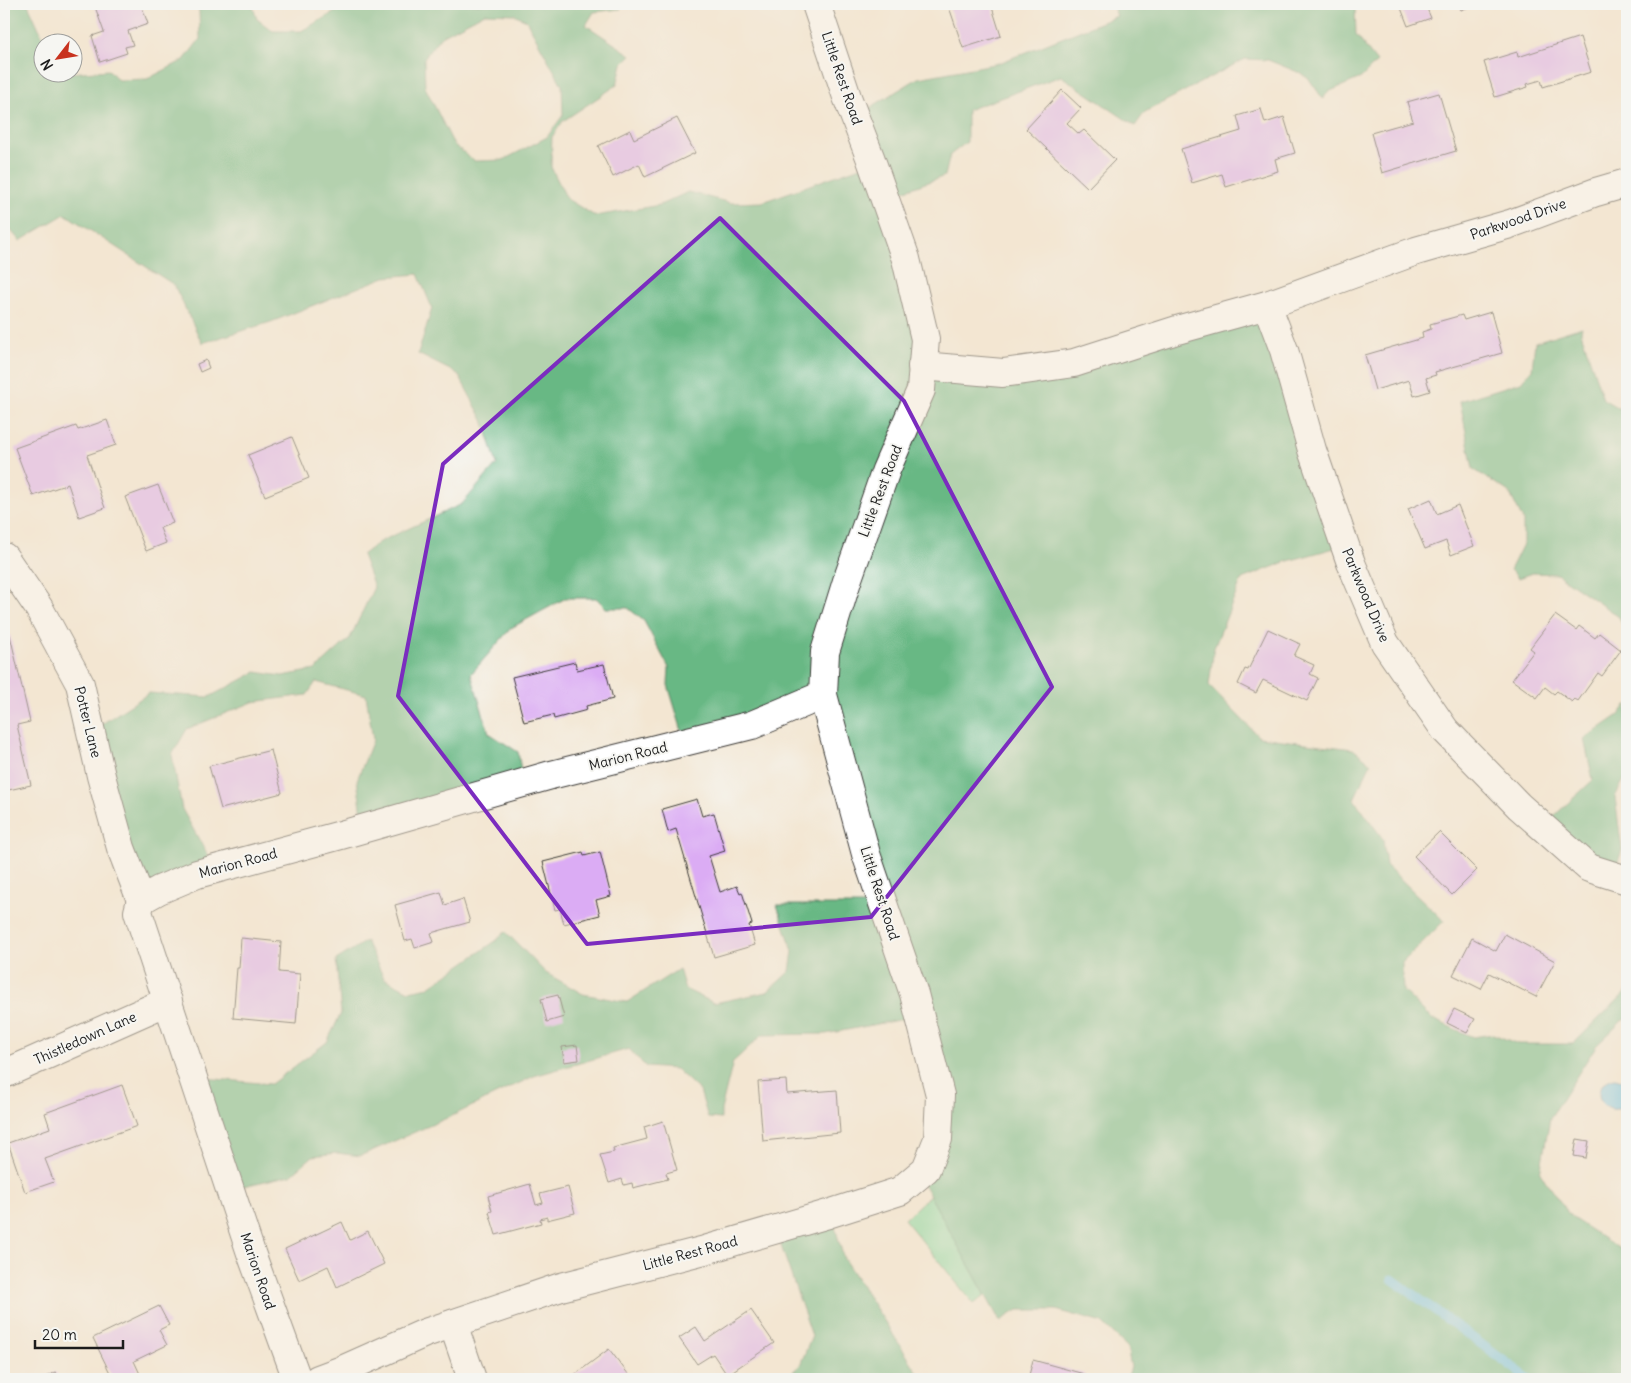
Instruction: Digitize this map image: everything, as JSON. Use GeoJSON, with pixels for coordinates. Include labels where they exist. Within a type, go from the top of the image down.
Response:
{"type":"FeatureCollection","features":[{"type":"Feature","properties":{"kind":"street","name":"Little Rest Road"},"geometry":{"type":"LineString","coordinates":[[318,1379],[425,1334],[561,1287],[705,1250],[900,1191],[926,1169],[938,1139],[940,1095],[914,994],[866,854],[823,695],[824,652],[886,470],[921,390],[925,339],[906,259],[847,97],[816,4]]}},
{"type":"Feature","properties":{"kind":"street","name":"Parkwood Drive"},"geometry":{"type":"LineString","coordinates":[[922,366],[1002,373],[1074,363],[1177,330],[1267,305],[1416,251],[1510,224],[1596,192],[1627,183]]}},
{"type":"Feature","properties":{"kind":"street","name":"Parkwood Drive"},"geometry":{"type":"LineString","coordinates":[[1267,305],[1284,350],[1312,450],[1351,563],[1385,643],[1445,730],[1519,806],[1589,868],[1627,880]]}},
{"type":"Feature","properties":{"kind":"street","name":"Potter Lane"},"geometry":{"type":"LineString","coordinates":[[4,557],[39,608],[80,684],[101,776],[121,848],[141,900]]}},
{"type":"Feature","properties":{"kind":"street","name":"Marion Road"},"geometry":{"type":"LineString","coordinates":[[297,1379],[251,1253],[138,912],[141,900],[197,874],[341,835],[551,774],[752,725],[823,695]]}},
{"type":"Feature","properties":{"kind":"street","name":"Thistledown Lane"},"geometry":{"type":"LineString","coordinates":[[4,1074],[168,1001]]}},
{"type":"Feature","properties":{"kind":"street"},"geometry":{"type":"LineString","coordinates":[[453,1324],[472,1379]]}},
{"type":"Feature","properties":{"kind":"highlighted area"},"geometry":{"type":"Polygon","coordinates":[[[720,218],[904,401],[1052,687],[871,917],[587,944],[398,696],[443,464],[720,218]]]}},
{"type":"Feature","properties":{"kind":"green space"},"geometry":{"type":"Polygon","coordinates":[[[4,4],[28,4],[41,32],[32,32],[32,82],[82,82],[82,72],[109,70],[118,80],[147,79],[184,60],[200,39],[197,4],[252,4],[257,19],[273,31],[301,31],[349,4],[625,4],[621,9],[594,12],[586,25],[631,55],[622,64],[617,85],[563,121],[552,137],[551,167],[567,199],[595,216],[660,205],[688,192],[731,203],[762,202],[866,165],[850,120],[918,78],[999,63],[1117,16],[1112,4],[1355,4],[1356,35],[1377,62],[1361,78],[1328,92],[1323,99],[1309,79],[1300,73],[1268,60],[1245,59],[1145,112],[1135,126],[1061,76],[967,110],[967,142],[950,155],[945,176],[886,197],[922,361],[1002,377],[1267,310],[1342,546],[1288,561],[1242,579],[1214,648],[1209,685],[1259,737],[1353,749],[1371,763],[1354,799],[1383,839],[1386,865],[1444,921],[1402,963],[1403,991],[1432,1019],[1473,1037],[1493,1034],[1518,1044],[1573,1044],[1627,991],[1627,1019],[1622,1021],[1596,1046],[1550,1118],[1540,1173],[1571,1217],[1623,1251],[1627,1244],[1627,1379],[1127,1379],[1131,1367],[1127,1347],[1102,1323],[1056,1310],[1018,1310],[1000,1321],[920,1178],[939,1099],[914,1017],[826,1034],[762,1035],[733,1062],[721,1110],[721,1119],[708,1118],[700,1091],[676,1069],[646,1067],[629,1049],[534,1076],[454,1115],[360,1156],[337,1153],[313,1156],[291,1175],[231,1189],[193,1077],[271,1084],[327,1042],[341,1013],[336,960],[366,941],[384,978],[409,991],[429,987],[497,940],[505,931],[546,973],[583,994],[627,1002],[679,969],[685,989],[714,1003],[767,992],[790,971],[793,951],[777,905],[878,905],[824,706],[685,741],[668,685],[669,668],[644,621],[628,608],[606,608],[596,598],[566,598],[511,628],[471,674],[489,733],[518,752],[523,783],[364,827],[357,780],[373,740],[366,695],[316,682],[307,695],[253,702],[187,729],[172,755],[182,809],[215,868],[140,902],[91,731],[149,693],[209,697],[256,672],[282,676],[315,670],[350,638],[374,587],[362,555],[379,542],[462,504],[497,464],[483,420],[458,374],[418,354],[432,308],[418,274],[385,277],[271,322],[202,343],[174,285],[65,214],[20,241],[4,223],[4,4]],[[485,13],[440,37],[424,58],[425,87],[454,145],[475,161],[503,160],[547,137],[563,115],[562,85],[526,20],[514,14],[485,13]]]}},
{"type":"Feature","properties":{"kind":"green space"},"geometry":{"type":"Polygon","coordinates":[[[1582,327],[1581,332],[1603,399],[1627,413],[1627,636],[1619,617],[1557,574],[1532,573],[1518,578],[1510,570],[1523,544],[1523,520],[1509,492],[1473,469],[1460,401],[1521,382],[1532,369],[1535,342],[1582,327]]]}},
{"type":"Feature","properties":{"kind":"green space"},"geometry":{"type":"Polygon","coordinates":[[[1627,704],[1627,774],[1615,797],[1622,850],[1612,879],[1543,826],[1593,780],[1584,739],[1619,715],[1627,704]]]}},
{"type":"Feature","properties":{"kind":"green space"},"geometry":{"type":"Polygon","coordinates":[[[1003,1129],[1077,1218],[974,1304],[904,1219],[1003,1129]]]}},
{"type":"Feature","properties":{"kind":"green space"},"geometry":{"type":"Polygon","coordinates":[[[829,1218],[835,1227],[844,1259],[922,1379],[785,1379],[800,1365],[812,1336],[777,1234],[829,1218]]]}},
{"type":"Feature","properties":{"kind":"water"},"geometry":{"type":"Polygon","coordinates":[[[1615,1078],[1622,1080],[1627,1085],[1627,1102],[1623,1107],[1615,1109],[1604,1105],[1599,1093],[1601,1087],[1606,1082],[1615,1078]]]}},
{"type":"Feature","properties":{"kind":"building"},"geometry":{"type":"Polygon","coordinates":[[[94,4],[141,4],[148,24],[128,31],[133,45],[125,47],[127,53],[100,62],[92,36],[104,32],[94,4]]]}},
{"type":"Feature","properties":{"kind":"building"},"geometry":{"type":"Polygon","coordinates":[[[948,4],[991,4],[1001,36],[963,48],[948,4]]]}},
{"type":"Feature","properties":{"kind":"building"},"geometry":{"type":"Polygon","coordinates":[[[1412,4],[1425,4],[1431,18],[1408,26],[1401,8],[1412,4]]]}},
{"type":"Feature","properties":{"kind":"building"},"geometry":{"type":"Polygon","coordinates":[[[1458,4],[1477,4],[1461,10],[1458,4]]]}},
{"type":"Feature","properties":{"kind":"building"},"geometry":{"type":"Polygon","coordinates":[[[1580,37],[1591,72],[1543,87],[1541,80],[1527,84],[1528,87],[1495,97],[1484,62],[1517,52],[1518,57],[1580,37]]]}},
{"type":"Feature","properties":{"kind":"building"},"geometry":{"type":"Polygon","coordinates":[[[1062,90],[1081,108],[1067,123],[1079,134],[1084,130],[1115,160],[1088,188],[1026,129],[1062,90]]]}},
{"type":"Feature","properties":{"kind":"building"},"geometry":{"type":"Polygon","coordinates":[[[1439,93],[1456,151],[1382,173],[1371,133],[1413,121],[1407,102],[1439,93]]]}},
{"type":"Feature","properties":{"kind":"building"},"geometry":{"type":"Polygon","coordinates":[[[1261,109],[1265,123],[1284,117],[1295,153],[1275,159],[1278,171],[1226,187],[1222,174],[1192,183],[1181,149],[1241,131],[1237,116],[1261,109]]]}},
{"type":"Feature","properties":{"kind":"building"},"geometry":{"type":"Polygon","coordinates":[[[677,118],[695,153],[645,177],[639,164],[613,177],[598,146],[630,130],[634,139],[677,118]]]}},
{"type":"Feature","properties":{"kind":"building"},"geometry":{"type":"Polygon","coordinates":[[[1491,312],[1502,353],[1435,372],[1436,375],[1426,378],[1430,391],[1414,396],[1409,380],[1375,390],[1365,355],[1423,338],[1422,332],[1431,329],[1430,324],[1462,315],[1464,320],[1491,312]]]}},
{"type":"Feature","properties":{"kind":"building"},"geometry":{"type":"Polygon","coordinates":[[[206,360],[209,368],[200,372],[197,364],[206,360]]]}},
{"type":"Feature","properties":{"kind":"building"},"geometry":{"type":"Polygon","coordinates":[[[107,420],[116,445],[87,455],[105,508],[79,517],[68,484],[33,496],[15,448],[76,426],[78,430],[107,420]]]}},
{"type":"Feature","properties":{"kind":"building"},"geometry":{"type":"Polygon","coordinates":[[[292,437],[309,478],[265,496],[248,455],[292,437]]]}},
{"type":"Feature","properties":{"kind":"building"},"geometry":{"type":"Polygon","coordinates":[[[158,485],[173,523],[160,528],[166,543],[146,551],[125,497],[158,485]]]}},
{"type":"Feature","properties":{"kind":"building"},"geometry":{"type":"Polygon","coordinates":[[[1431,499],[1437,514],[1458,505],[1474,546],[1451,555],[1446,541],[1425,549],[1408,509],[1431,499]]]}},
{"type":"Feature","properties":{"kind":"building"},"geometry":{"type":"Polygon","coordinates":[[[1555,615],[1576,630],[1579,626],[1595,638],[1599,633],[1621,650],[1602,676],[1598,673],[1578,701],[1575,699],[1572,702],[1557,691],[1554,694],[1545,687],[1537,698],[1512,680],[1534,651],[1530,648],[1555,615]]]}},
{"type":"Feature","properties":{"kind":"building"},"geometry":{"type":"Polygon","coordinates":[[[1268,629],[1300,644],[1294,656],[1314,665],[1310,674],[1318,678],[1307,701],[1263,680],[1256,693],[1238,684],[1245,669],[1248,670],[1268,629]]]}},
{"type":"Feature","properties":{"kind":"building"},"geometry":{"type":"Polygon","coordinates":[[[10,635],[30,722],[17,725],[31,785],[4,791],[4,637],[10,635]]]}},
{"type":"Feature","properties":{"kind":"building"},"geometry":{"type":"Polygon","coordinates":[[[575,662],[577,670],[604,664],[613,699],[586,706],[587,710],[554,719],[553,715],[524,722],[512,677],[575,662]]]}},
{"type":"Feature","properties":{"kind":"building"},"geometry":{"type":"Polygon","coordinates":[[[271,750],[282,793],[221,809],[209,766],[271,750]]]}},
{"type":"Feature","properties":{"kind":"building"},"geometry":{"type":"Polygon","coordinates":[[[697,799],[702,816],[714,813],[725,851],[709,856],[720,892],[737,886],[740,893],[742,892],[752,924],[749,925],[755,945],[714,957],[676,829],[668,832],[662,809],[697,799]]]}},
{"type":"Feature","properties":{"kind":"building"},"geometry":{"type":"Polygon","coordinates":[[[1439,832],[1477,870],[1452,895],[1414,856],[1439,832]]]}},
{"type":"Feature","properties":{"kind":"building"},"geometry":{"type":"Polygon","coordinates":[[[583,852],[584,856],[600,852],[611,896],[596,900],[600,915],[564,924],[560,909],[555,910],[543,862],[583,852]]]}},
{"type":"Feature","properties":{"kind":"building"},"geometry":{"type":"Polygon","coordinates":[[[441,892],[445,905],[463,899],[470,922],[431,933],[434,942],[415,948],[412,939],[405,941],[395,905],[441,892]]]}},
{"type":"Feature","properties":{"kind":"building"},"geometry":{"type":"Polygon","coordinates":[[[1505,934],[1555,961],[1536,997],[1489,973],[1481,989],[1453,975],[1472,938],[1496,951],[1505,934]]]}},
{"type":"Feature","properties":{"kind":"building"},"geometry":{"type":"Polygon","coordinates":[[[241,938],[281,942],[279,972],[300,974],[296,1024],[233,1018],[241,938]]]}},
{"type":"Feature","properties":{"kind":"building"},"geometry":{"type":"Polygon","coordinates":[[[558,995],[564,1017],[547,1022],[541,999],[558,995]]]}},
{"type":"Feature","properties":{"kind":"building"},"geometry":{"type":"Polygon","coordinates":[[[1454,1009],[1475,1019],[1467,1033],[1447,1023],[1454,1009]]]}},
{"type":"Feature","properties":{"kind":"building"},"geometry":{"type":"Polygon","coordinates":[[[577,1045],[579,1060],[564,1062],[562,1047],[577,1045]]]}},
{"type":"Feature","properties":{"kind":"building"},"geometry":{"type":"Polygon","coordinates":[[[786,1080],[787,1094],[837,1090],[840,1133],[763,1141],[758,1082],[786,1080]]]}},
{"type":"Feature","properties":{"kind":"building"},"geometry":{"type":"Polygon","coordinates":[[[122,1085],[137,1126],[45,1159],[54,1182],[25,1192],[8,1143],[50,1128],[45,1113],[122,1085]]]}},
{"type":"Feature","properties":{"kind":"building"},"geometry":{"type":"Polygon","coordinates":[[[663,1121],[677,1170],[666,1173],[668,1179],[633,1188],[632,1183],[624,1185],[622,1179],[609,1183],[600,1155],[614,1152],[613,1148],[647,1139],[644,1127],[663,1121]]]}},
{"type":"Feature","properties":{"kind":"building"},"geometry":{"type":"Polygon","coordinates":[[[1577,1139],[1589,1141],[1586,1158],[1574,1156],[1577,1139]]]}},
{"type":"Feature","properties":{"kind":"building"},"geometry":{"type":"Polygon","coordinates":[[[530,1184],[536,1205],[543,1203],[540,1194],[568,1187],[575,1213],[547,1220],[547,1217],[540,1219],[541,1223],[496,1235],[489,1212],[492,1211],[488,1196],[530,1184]]]}},
{"type":"Feature","properties":{"kind":"building"},"geometry":{"type":"Polygon","coordinates":[[[342,1222],[350,1240],[368,1231],[384,1264],[337,1287],[328,1266],[299,1280],[285,1249],[342,1222]]]}},
{"type":"Feature","properties":{"kind":"building"},"geometry":{"type":"Polygon","coordinates":[[[159,1306],[169,1325],[159,1330],[167,1345],[134,1361],[140,1374],[130,1379],[113,1379],[93,1338],[159,1306]]]}},
{"type":"Feature","properties":{"kind":"building"},"geometry":{"type":"Polygon","coordinates":[[[751,1310],[774,1343],[727,1375],[713,1354],[697,1364],[679,1338],[696,1327],[705,1341],[751,1310]]]}},
{"type":"Feature","properties":{"kind":"building"},"geometry":{"type":"Polygon","coordinates":[[[609,1349],[632,1379],[569,1379],[609,1349]]]}},
{"type":"Feature","properties":{"kind":"building"},"geometry":{"type":"Polygon","coordinates":[[[1033,1360],[1084,1374],[1083,1379],[1028,1379],[1033,1360]]]}},
{"type":"Feature","properties":{"kind":"building"},"geometry":{"type":"Polygon","coordinates":[[[56,1372],[60,1379],[41,1379],[56,1372]]]}},
{"type":"Feature","properties":{"kind":"waterway"},"geometry":{"type":"LineString","coordinates":[[1392,1279],[1529,1379]]}}]}
